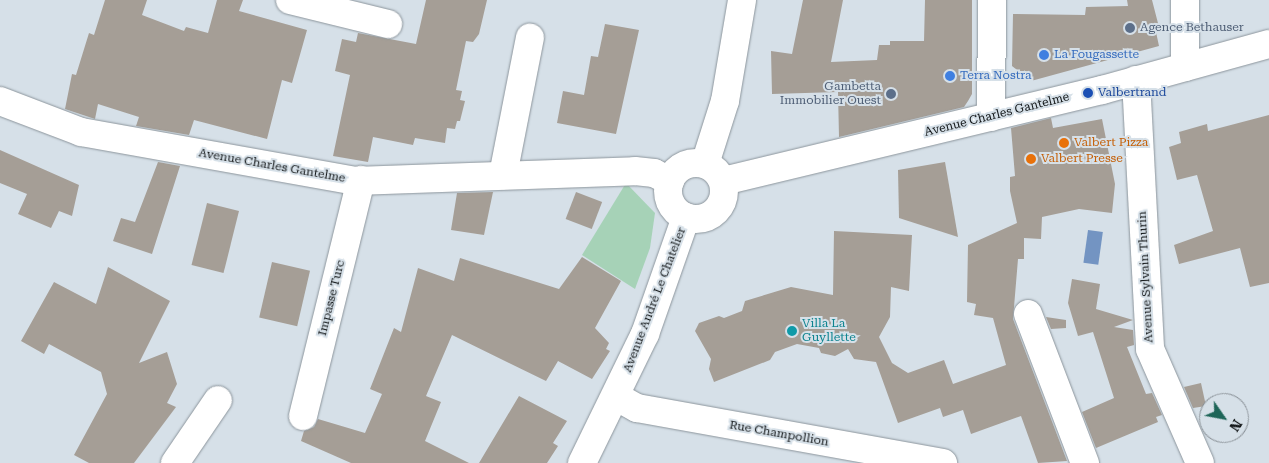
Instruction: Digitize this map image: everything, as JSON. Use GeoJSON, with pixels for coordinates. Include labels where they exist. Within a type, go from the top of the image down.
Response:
{"type":"FeatureCollection","features":[{"type":"Feature","properties":{"kind":"street"},"geometry":{"type":"LineString","coordinates":[[290,0],[388,24]]}},
{"type":"Feature","properties":{"kind":"street"},"geometry":{"type":"LineString","coordinates":[[714,172],[680,168],[670,181],[673,206],[686,217],[707,217],[716,211],[722,202],[714,172],[742,0]]}},
{"type":"Feature","properties":{"kind":"street"},"geometry":{"type":"LineString","coordinates":[[991,117],[992,0]]}},
{"type":"Feature","properties":{"kind":"street"},"geometry":{"type":"LineString","coordinates":[[1185,0],[1185,67]]}},
{"type":"Feature","properties":{"kind":"street"},"geometry":{"type":"LineString","coordinates":[[503,175],[530,38]]}},
{"type":"Feature","properties":{"kind":"street","name":"Avenue Charles Gantelme"},"geometry":{"type":"LineString","coordinates":[[714,172],[991,117],[1269,44]]}},
{"type":"Feature","properties":{"kind":"street","name":"Avenue Sylvain Thurin"},"geometry":{"type":"LineString","coordinates":[[1136,80],[1150,349],[1200,463]]}},
{"type":"Feature","properties":{"kind":"street","name":"Avenue Charles Gantelme"},"geometry":{"type":"LineString","coordinates":[[0,101],[81,132],[361,180],[634,171],[670,181]]}},
{"type":"Feature","properties":{"kind":"street","name":"Impasse Turc"},"geometry":{"type":"LineString","coordinates":[[302,416],[361,180]]}},
{"type":"Feature","properties":{"kind":"street","name":"Avenue André Le Chatelier"},"geometry":{"type":"LineString","coordinates":[[582,463],[617,397],[645,334],[686,217]]}},
{"type":"Feature","properties":{"kind":"street"},"geometry":{"type":"LineString","coordinates":[[1028,314],[1085,463]]}},
{"type":"Feature","properties":{"kind":"street","name":"Rue Champollion"},"geometry":{"type":"LineString","coordinates":[[617,397],[637,408],[892,459],[943,463]]}},
{"type":"Feature","properties":{"kind":"street"},"geometry":{"type":"LineString","coordinates":[[176,463],[218,400]]}},
{"type":"Feature","properties":{"kind":"green space"},"geometry":{"type":"Polygon","coordinates":[[[626,183],[655,213],[650,248],[635,289],[582,255],[626,183]]]}},
{"type":"Feature","properties":{"kind":"water"},"geometry":{"type":"Polygon","coordinates":[[[1088,230],[1103,232],[1098,265],[1083,263],[1088,230]]]}},
{"type":"Feature","properties":{"kind":"building"},"geometry":{"type":"Polygon","coordinates":[[[105,0],[147,0],[142,15],[184,31],[186,27],[208,33],[217,0],[243,0],[239,11],[307,30],[292,83],[282,80],[267,139],[194,120],[189,135],[136,126],[139,117],[98,104],[95,119],[65,109],[72,74],[76,75],[89,33],[94,35],[105,0]]]}},
{"type":"Feature","properties":{"kind":"building"},"geometry":{"type":"Polygon","coordinates":[[[426,0],[487,0],[479,34],[473,42],[466,41],[456,90],[462,91],[460,100],[465,101],[460,121],[457,121],[455,129],[447,128],[445,143],[415,138],[413,145],[373,137],[368,162],[333,156],[350,75],[335,71],[342,39],[356,42],[358,33],[416,44],[426,0]]]}},
{"type":"Feature","properties":{"kind":"building"},"geometry":{"type":"Polygon","coordinates":[[[803,0],[843,0],[831,62],[877,60],[879,45],[890,45],[890,41],[924,41],[925,0],[972,0],[972,94],[968,101],[964,107],[839,137],[838,92],[772,94],[771,51],[792,54],[803,0]]]}},
{"type":"Feature","properties":{"kind":"building"},"geometry":{"type":"Polygon","coordinates":[[[1127,0],[1152,0],[1160,31],[1156,32],[1159,46],[1031,81],[1012,66],[1013,14],[1085,15],[1086,7],[1128,6],[1127,0]]]}},
{"type":"Feature","properties":{"kind":"building"},"geometry":{"type":"Polygon","coordinates":[[[605,24],[639,30],[616,134],[557,123],[563,91],[584,95],[591,56],[598,57],[605,24]]]}},
{"type":"Feature","properties":{"kind":"building"},"geometry":{"type":"Polygon","coordinates":[[[1269,115],[1269,283],[1250,287],[1240,248],[1179,264],[1174,245],[1213,231],[1197,175],[1177,180],[1169,147],[1181,143],[1179,132],[1207,124],[1208,131],[1269,115]]]}},
{"type":"Feature","properties":{"kind":"building"},"geometry":{"type":"Polygon","coordinates":[[[1051,118],[1053,128],[1102,119],[1115,184],[1112,213],[1079,209],[1042,217],[1041,239],[1024,238],[1024,259],[1018,259],[1013,319],[1067,461],[1038,463],[1021,416],[971,434],[963,410],[943,417],[940,408],[898,423],[876,362],[854,359],[848,349],[835,356],[821,353],[819,348],[797,344],[775,352],[770,360],[714,382],[709,369],[711,359],[695,331],[699,323],[719,316],[724,318],[742,311],[745,301],[791,287],[833,295],[834,231],[912,235],[909,291],[891,287],[890,317],[879,337],[892,363],[908,373],[944,360],[953,384],[1006,365],[993,318],[974,315],[976,304],[967,302],[968,245],[1017,223],[1010,191],[1010,177],[1015,176],[1011,128],[1051,118]]]}},
{"type":"Feature","properties":{"kind":"building"},"geometry":{"type":"Polygon","coordinates":[[[0,150],[79,185],[72,216],[59,211],[51,228],[18,214],[27,194],[0,183],[0,150]]]}},
{"type":"Feature","properties":{"kind":"building"},"geometry":{"type":"Polygon","coordinates":[[[158,162],[180,166],[152,254],[113,241],[121,218],[135,222],[158,162]]]}},
{"type":"Feature","properties":{"kind":"building"},"geometry":{"type":"Polygon","coordinates":[[[945,162],[958,237],[899,218],[898,170],[945,162]]]}},
{"type":"Feature","properties":{"kind":"building"},"geometry":{"type":"Polygon","coordinates":[[[493,192],[484,235],[451,230],[457,193],[493,192]]]}},
{"type":"Feature","properties":{"kind":"building"},"geometry":{"type":"Polygon","coordinates":[[[576,192],[602,202],[592,229],[566,219],[576,192]]]}},
{"type":"Feature","properties":{"kind":"building"},"geometry":{"type":"Polygon","coordinates":[[[207,203],[239,211],[224,273],[192,265],[207,203]]]}},
{"type":"Feature","properties":{"kind":"building"},"geometry":{"type":"Polygon","coordinates":[[[582,257],[621,281],[595,328],[609,343],[606,349],[610,351],[592,379],[558,361],[546,381],[452,335],[426,396],[441,402],[425,441],[469,463],[351,463],[301,441],[304,431],[314,427],[318,419],[365,433],[382,394],[370,389],[394,328],[401,332],[418,268],[454,281],[460,258],[559,289],[582,257]]]}},
{"type":"Feature","properties":{"kind":"building"},"geometry":{"type":"Polygon","coordinates":[[[272,262],[310,271],[297,326],[259,318],[272,262]]]}},
{"type":"Feature","properties":{"kind":"building"},"geometry":{"type":"Polygon","coordinates":[[[108,267],[170,301],[139,363],[167,352],[177,384],[167,403],[176,407],[134,463],[89,463],[74,455],[107,394],[101,372],[49,344],[44,354],[21,341],[54,282],[96,304],[108,267]]]}},
{"type":"Feature","properties":{"kind":"building"},"geometry":{"type":"Polygon","coordinates":[[[1072,279],[1100,284],[1096,309],[1133,320],[1114,327],[1133,330],[1134,345],[1127,347],[1146,394],[1152,393],[1162,415],[1156,417],[1158,422],[1096,448],[1082,412],[1114,398],[1093,332],[1078,336],[1068,303],[1072,279]]]}},
{"type":"Feature","properties":{"kind":"building"},"geometry":{"type":"Polygon","coordinates":[[[1046,317],[1066,320],[1066,328],[1051,329],[1046,317]]]}},
{"type":"Feature","properties":{"kind":"building"},"geometry":{"type":"Polygon","coordinates":[[[1201,383],[1203,393],[1199,393],[1199,407],[1193,408],[1184,387],[1201,383]]]}},
{"type":"Feature","properties":{"kind":"building"},"geometry":{"type":"Polygon","coordinates":[[[519,396],[567,421],[553,443],[558,446],[547,463],[479,463],[519,396]]]}},
{"type":"Feature","properties":{"kind":"place","name":"Agence Bethauser"},"geometry":{"type":"Point","coordinates":[1130,28]}},
{"type":"Feature","properties":{"kind":"place","name":"La Fougassette"},"geometry":{"type":"Point","coordinates":[1044,55]}},
{"type":"Feature","properties":{"kind":"place","name":"Terra Nostra"},"geometry":{"type":"Point","coordinates":[950,76]}},
{"type":"Feature","properties":{"kind":"place","name":"Valbertrand"},"geometry":{"type":"Point","coordinates":[1088,93]}},
{"type":"Feature","properties":{"kind":"place","name":"Gambetta Immobilier Ouest"},"geometry":{"type":"Point","coordinates":[891,94]}},
{"type":"Feature","properties":{"kind":"place","name":"Valbert Pizza"},"geometry":{"type":"Point","coordinates":[1064,143]}},
{"type":"Feature","properties":{"kind":"place","name":"Valbert Presse"},"geometry":{"type":"Point","coordinates":[1031,159]}},
{"type":"Feature","properties":{"kind":"place","name":"Villa La Guyllette"},"geometry":{"type":"Point","coordinates":[792,331]}}]}
